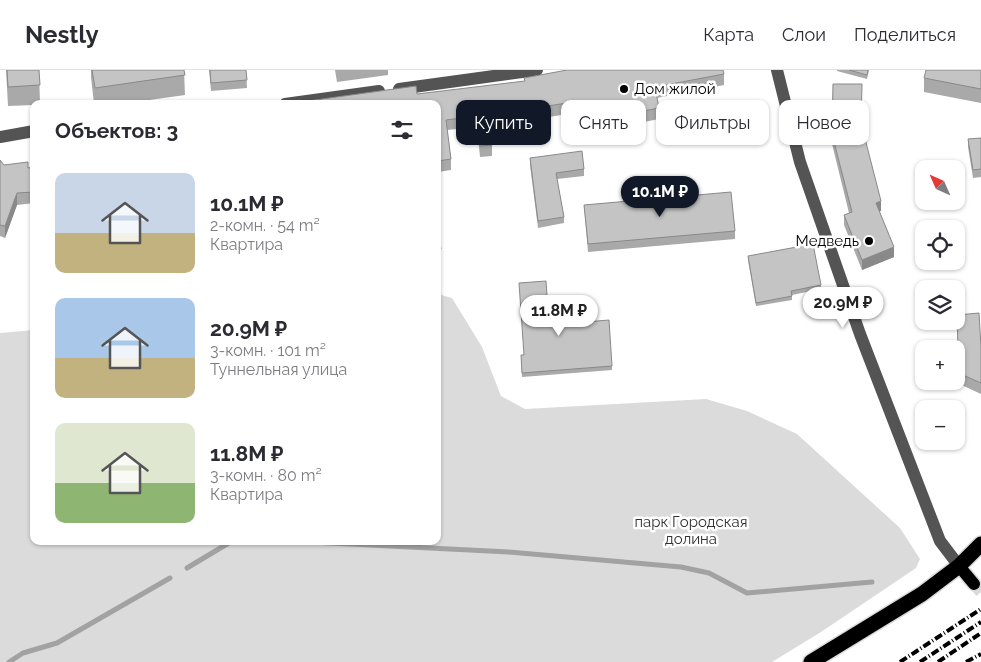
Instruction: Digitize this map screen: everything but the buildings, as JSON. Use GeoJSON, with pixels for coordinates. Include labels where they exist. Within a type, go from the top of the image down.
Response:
{"type":"FeatureCollection","features":[{"type":"Feature","properties":{"kind":"highway"},"geometry":{"type":"LineString","coordinates":[[811,662],[922,594],[959,566],[981,544]]}},
{"type":"Feature","properties":{"kind":"main road"},"geometry":{"type":"LineString","coordinates":[[959,566],[974,584]]}},
{"type":"Feature","properties":{"kind":"street"},"geometry":{"type":"LineString","coordinates":[[314,100],[538,70]]}},
{"type":"Feature","properties":{"kind":"street"},"geometry":{"type":"LineString","coordinates":[[777,70],[800,162],[860,334],[940,541],[959,566]]}},
{"type":"Feature","properties":{"kind":"street"},"geometry":{"type":"LineString","coordinates":[[0,137],[30,132]]}},
{"type":"Feature","properties":{"kind":"green space","name":"парк Городская долина"},"geometry":{"type":"Polygon","coordinates":[[[441,295],[452,298],[482,347],[501,396],[525,409],[706,399],[747,411],[797,434],[900,528],[920,559],[916,568],[821,632],[772,662],[0,662],[0,333],[30,330],[30,545],[441,545],[441,295]]]}},
{"type":"Feature","properties":{"kind":"waterway"},"geometry":{"type":"LineString","coordinates":[[187,568],[225,545]]}},
{"type":"Feature","properties":{"kind":"waterway"},"geometry":{"type":"LineString","coordinates":[[370,545],[509,552],[681,567],[709,573],[747,593],[872,582]]}},
{"type":"Feature","properties":{"kind":"waterway"},"geometry":{"type":"LineString","coordinates":[[9,662],[23,653],[57,643],[170,578]]}},
{"type":"Feature","properties":{"kind":"tunnel"},"geometry":{"type":"LineString","coordinates":[[974,584],[981,592]]}},
{"type":"Feature","properties":{"kind":"railway"},"geometry":{"type":"LineString","coordinates":[[900,662],[981,609]]}},
{"type":"Feature","properties":{"kind":"railway"},"geometry":{"type":"LineString","coordinates":[[920,662],[981,622]]}},
{"type":"Feature","properties":{"kind":"railway"},"geometry":{"type":"LineString","coordinates":[[938,662],[981,633]]}},
{"type":"Feature","properties":{"kind":"railway"},"geometry":{"type":"LineString","coordinates":[[966,662],[981,654]]}},
{"type":"Feature","properties":{"kind":"place","name":"Дом жилой"},"geometry":{"type":"Point","coordinates":[624,89]}},
{"type":"Feature","properties":{"kind":"place","name":"Медведь"},"geometry":{"type":"Point","coordinates":[869,241]}}]}
